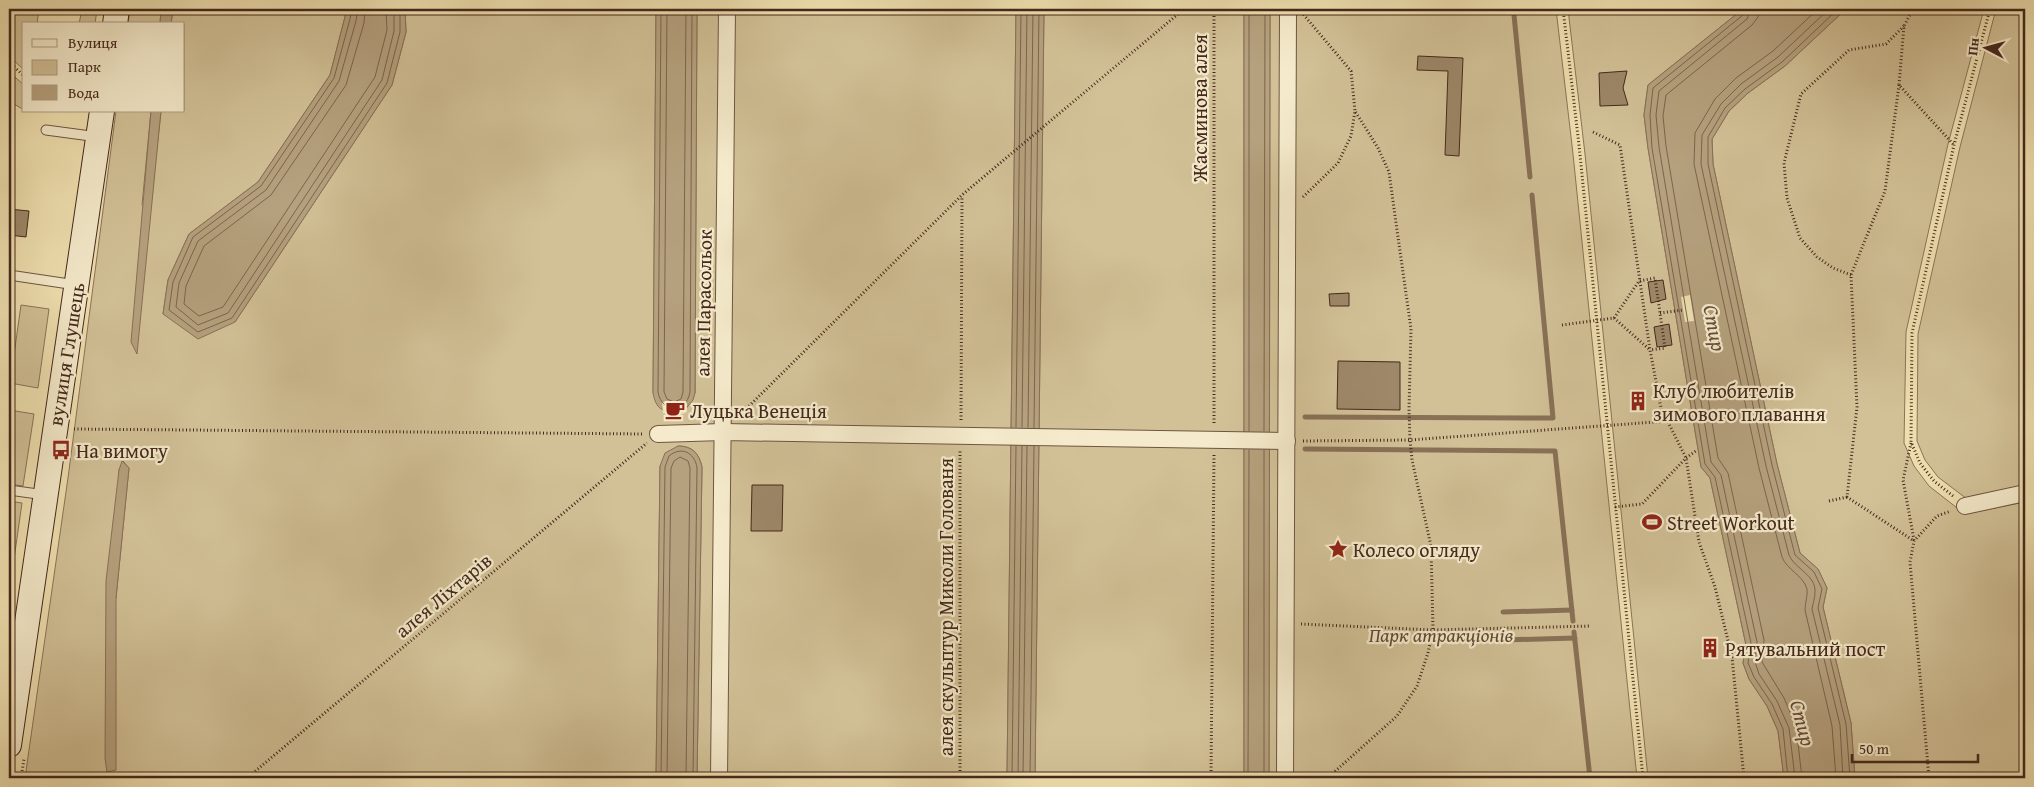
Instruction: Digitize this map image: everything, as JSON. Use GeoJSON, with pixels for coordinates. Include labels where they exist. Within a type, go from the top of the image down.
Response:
{"type":"FeatureCollection","features":[{"type":"Feature","properties":{"kind":"street"},"geometry":{"type":"LineString","coordinates":[[115,22],[117,9]]}},
{"type":"Feature","properties":{"kind":"street","name":"алея Парасольок"},"geometry":{"type":"LineString","coordinates":[[719,778],[727,9]]}},
{"type":"Feature","properties":{"kind":"street"},"geometry":{"type":"LineString","coordinates":[[1285,777],[1288,9]]}},
{"type":"Feature","properties":{"kind":"street","name":"вулиця Глушець"},"geometry":{"type":"LineString","coordinates":[[9,745],[102,112]]}},
{"type":"Feature","properties":{"kind":"street"},"geometry":{"type":"LineString","coordinates":[[658,434],[723,432],[1287,441]]}},
{"type":"Feature","properties":{"kind":"street"},"geometry":{"type":"LineString","coordinates":[[1965,506],[2025,493]]}},
{"type":"Feature","properties":{"kind":"lane"},"geometry":{"type":"LineString","coordinates":[[46,130],[98,138]]}},
{"type":"Feature","properties":{"kind":"lane"},"geometry":{"type":"LineString","coordinates":[[9,275],[77,285]]}},
{"type":"Feature","properties":{"kind":"lane"},"geometry":{"type":"LineString","coordinates":[[9,490],[45,495]]}},
{"type":"Feature","properties":{"kind":"path"},"geometry":{"type":"LineString","coordinates":[[723,432],[962,195],[1184,9]]}},
{"type":"Feature","properties":{"kind":"path","name":"Жасминова алея"},"geometry":{"type":"LineString","coordinates":[[1211,778],[1214,440],[1214,9]]}},
{"type":"Feature","properties":{"kind":"path"},"geometry":{"type":"LineString","coordinates":[[1288,211],[1338,163],[1351,136],[1355,111],[1351,71],[1298,9]]}},
{"type":"Feature","properties":{"kind":"path"},"geometry":{"type":"LineString","coordinates":[[1563,9],[1579,145],[1642,778]]}},
{"type":"Feature","properties":{"kind":"path"},"geometry":{"type":"LineString","coordinates":[[1851,275],[1833,268],[1818,257],[1800,238],[1788,198],[1784,163],[1801,94],[1849,50],[1886,44],[1904,26],[1913,9]]}},
{"type":"Feature","properties":{"kind":"path"},"geometry":{"type":"LineString","coordinates":[[1929,778],[1910,562],[1914,541],[1903,480],[1911,442],[1912,333],[1954,146],[1990,9]]}},
{"type":"Feature","properties":{"kind":"path"},"geometry":{"type":"LineString","coordinates":[[1848,497],[1857,408],[1851,275],[1885,191],[1899,85],[1904,26]]}},
{"type":"Feature","properties":{"kind":"path"},"geometry":{"type":"LineString","coordinates":[[9,62],[22,74]]}},
{"type":"Feature","properties":{"kind":"path"},"geometry":{"type":"LineString","coordinates":[[1899,85],[1954,146]]}},
{"type":"Feature","properties":{"kind":"path"},"geometry":{"type":"LineString","coordinates":[[1285,777],[1332,774],[1397,716],[1417,686],[1428,653],[1433,630],[1431,546],[1412,460],[1410,440],[1411,329],[1389,172],[1378,148],[1355,111]]}},
{"type":"Feature","properties":{"kind":"path"},"geometry":{"type":"LineString","coordinates":[[1593,132],[1620,145],[1639,281],[1661,408],[1686,458],[1700,542],[1715,587],[1732,657],[1744,778]]}},
{"type":"Feature","properties":{"kind":"path","name":"алея скульптур Миколи Голованя"},"geometry":{"type":"LineString","coordinates":[[960,778],[962,195]]}},
{"type":"Feature","properties":{"kind":"path"},"geometry":{"type":"LineString","coordinates":[[1562,325],[1614,318],[1639,281],[1655,278],[1665,348],[1650,350],[1614,318]]}},
{"type":"Feature","properties":{"kind":"path"},"geometry":{"type":"LineString","coordinates":[[1660,313],[1684,310]]}},
{"type":"Feature","properties":{"kind":"path"},"geometry":{"type":"LineString","coordinates":[[1287,441],[1410,440],[1607,427],[1668,421]]}},
{"type":"Feature","properties":{"kind":"path"},"geometry":{"type":"LineString","coordinates":[[54,428],[658,434]]}},
{"type":"Feature","properties":{"kind":"path","name":"алея Ліхтарів"},"geometry":{"type":"LineString","coordinates":[[247,778],[658,434]]}},
{"type":"Feature","properties":{"kind":"path"},"geometry":{"type":"LineString","coordinates":[[1911,442],[1920,463],[1934,481],[1965,506]]}},
{"type":"Feature","properties":{"kind":"path"},"geometry":{"type":"LineString","coordinates":[[1615,507],[1642,504],[1686,458],[1696,451]]}},
{"type":"Feature","properties":{"kind":"path"},"geometry":{"type":"LineString","coordinates":[[1830,501],[1848,497],[1914,541]]}},
{"type":"Feature","properties":{"kind":"path"},"geometry":{"type":"LineString","coordinates":[[1914,541],[1937,516],[1965,506]]}},
{"type":"Feature","properties":{"kind":"path"},"geometry":{"type":"LineString","coordinates":[[1286,623],[1433,630],[1590,626]]}},
{"type":"Feature","properties":{"kind":"path"},"geometry":{"type":"LineString","coordinates":[[1732,657],[1742,656]]}},
{"type":"Feature","properties":{"kind":"green space"},"geometry":{"type":"Polygon","coordinates":[[[9,9],[39,9],[37,22],[22,22],[22,68],[9,56],[9,9]]]}},
{"type":"Feature","properties":{"kind":"green space"},"geometry":{"type":"Polygon","coordinates":[[[82,9],[97,9],[95,22],[79,22],[82,9]]]}},
{"type":"Feature","properties":{"kind":"green space"},"geometry":{"type":"Polygon","coordinates":[[[130,9],[161,9],[160,22],[128,22],[130,9]]]}},
{"type":"Feature","properties":{"kind":"green space"},"geometry":{"type":"Polygon","coordinates":[[[173,9],[347,9],[330,75],[258,182],[189,234],[168,280],[163,314],[235,322],[392,85],[406,32],[405,9],[656,9],[653,393],[695,393],[697,9],[1016,9],[1007,778],[697,778],[702,467],[694,451],[687,447],[678,446],[660,466],[656,778],[25,778],[68,478],[116,112],[151,112],[142,205],[150,212],[161,112],[185,112],[185,22],[171,22],[173,9]],[[123,461],[119,470],[116,598],[129,468],[123,461]]]}},
{"type":"Feature","properties":{"kind":"green space"},"geometry":{"type":"Polygon","coordinates":[[[1044,9],[1244,9],[1244,778],[1035,778],[1044,9]]]}},
{"type":"Feature","properties":{"kind":"green space","name":"Парк атракціонів"},"geometry":{"type":"Polygon","coordinates":[[[1270,9],[1556,9],[1573,154],[1637,778],[1269,778],[1270,9]]]}},
{"type":"Feature","properties":{"kind":"green space"},"geometry":{"type":"Polygon","coordinates":[[[1568,9],[1743,9],[1648,85],[1644,115],[1701,467],[1710,478],[1746,645],[1743,663],[1749,679],[1767,706],[1778,731],[1784,778],[1648,778],[1585,154],[1568,9]]]}},
{"type":"Feature","properties":{"kind":"green space"},"geometry":{"type":"Polygon","coordinates":[[[1846,9],[1984,9],[1948,144],[1906,332],[1904,443],[1914,466],[1929,486],[1961,511],[1970,513],[2025,502],[2025,778],[1855,778],[1851,723],[1823,607],[1827,588],[1818,569],[1800,553],[1777,464],[1713,164],[1712,139],[1729,111],[1748,93],[1785,66],[1846,9]]]}},
{"type":"Feature","properties":{"kind":"green space"},"geometry":{"type":"Polygon","coordinates":[[[1996,9],[2025,9],[2025,487],[1967,499],[1938,477],[1925,460],[1917,441],[1918,334],[1960,147],[1996,9]]]}},
{"type":"Feature","properties":{"kind":"green space"},"geometry":{"type":"Polygon","coordinates":[[[9,72],[22,83],[22,109],[9,101],[9,72]]]}},
{"type":"Feature","properties":{"kind":"green space"},"geometry":{"type":"Polygon","coordinates":[[[21,305],[49,309],[38,388],[10,383],[21,305]]]}},
{"type":"Feature","properties":{"kind":"green space"},"geometry":{"type":"Polygon","coordinates":[[[9,410],[34,414],[23,486],[9,484],[9,410]]]}},
{"type":"Feature","properties":{"kind":"green space"},"geometry":{"type":"Polygon","coordinates":[[[9,501],[22,503],[9,594],[9,501]]]}},
{"type":"Feature","properties":{"kind":"water"},"geometry":{"type":"Polygon","coordinates":[[[161,9],[173,9],[171,22],[160,22],[161,9]]]}},
{"type":"Feature","properties":{"kind":"water"},"geometry":{"type":"Polygon","coordinates":[[[347,9],[405,9],[406,32],[392,85],[235,322],[198,339],[163,314],[168,280],[189,234],[258,182],[330,75],[347,9]]]}},
{"type":"Feature","properties":{"kind":"water"},"geometry":{"type":"Polygon","coordinates":[[[656,9],[697,9],[695,393],[693,400],[684,411],[663,410],[657,405],[653,393],[656,9]]]}},
{"type":"Feature","properties":{"kind":"water"},"geometry":{"type":"Polygon","coordinates":[[[1016,9],[1044,9],[1035,778],[1007,778],[1016,9]]]}},
{"type":"Feature","properties":{"kind":"water"},"geometry":{"type":"Polygon","coordinates":[[[1244,9],[1270,9],[1269,778],[1244,778],[1244,9]]]}},
{"type":"Feature","properties":{"kind":"water","name":"Стир"},"geometry":{"type":"Polygon","coordinates":[[[1743,9],[1846,9],[1785,66],[1748,93],[1729,111],[1712,139],[1713,164],[1777,464],[1800,553],[1818,569],[1827,588],[1823,607],[1851,723],[1855,778],[1784,778],[1778,731],[1767,706],[1749,679],[1743,663],[1746,645],[1710,478],[1701,467],[1648,148],[1644,115],[1648,85],[1743,9]]]}},
{"type":"Feature","properties":{"kind":"water"},"geometry":{"type":"Polygon","coordinates":[[[151,112],[161,112],[137,354],[131,342],[151,112]]]}},
{"type":"Feature","properties":{"kind":"water"},"geometry":{"type":"Polygon","coordinates":[[[678,446],[687,447],[694,451],[702,467],[697,778],[656,778],[660,466],[665,453],[678,446]]]}},
{"type":"Feature","properties":{"kind":"water"},"geometry":{"type":"Polygon","coordinates":[[[122,461],[129,468],[116,598],[116,770],[107,772],[105,758],[106,581],[119,470],[122,461]]]}},
{"type":"Feature","properties":{"kind":"pier"},"geometry":{"type":"Polygon","coordinates":[[[1690,295],[1694,321],[1685,322],[1681,297],[1690,295]]]}},
{"type":"Feature","properties":{"kind":"pier"},"geometry":{"type":"Polygon","coordinates":[[[662,402],[687,403],[687,412],[677,416],[663,413],[662,402]]]}},
{"type":"Feature","properties":{"kind":"building"},"geometry":{"type":"Polygon","coordinates":[[[1418,56],[1463,58],[1459,156],[1445,155],[1448,71],[1417,70],[1418,56]]]}},
{"type":"Feature","properties":{"kind":"building"},"geometry":{"type":"Polygon","coordinates":[[[1627,71],[1623,88],[1628,105],[1600,106],[1599,73],[1627,71]]]}},
{"type":"Feature","properties":{"kind":"building"},"geometry":{"type":"Polygon","coordinates":[[[9,209],[29,211],[26,237],[9,235],[9,209]]]}},
{"type":"Feature","properties":{"kind":"building"},"geometry":{"type":"Polygon","coordinates":[[[1663,280],[1666,299],[1651,303],[1648,282],[1663,280]]]}},
{"type":"Feature","properties":{"kind":"building"},"geometry":{"type":"Polygon","coordinates":[[[1349,293],[1349,306],[1330,306],[1329,294],[1349,293]]]}},
{"type":"Feature","properties":{"kind":"building"},"geometry":{"type":"Polygon","coordinates":[[[1669,324],[1672,345],[1657,347],[1654,327],[1669,324]]]}},
{"type":"Feature","properties":{"kind":"building"},"geometry":{"type":"Polygon","coordinates":[[[1338,361],[1400,362],[1400,410],[1337,409],[1338,361]]]}},
{"type":"Feature","properties":{"kind":"building"},"geometry":{"type":"Polygon","coordinates":[[[752,485],[783,485],[782,531],[751,531],[752,485]]]}},
{"type":"Feature","properties":{"kind":"waterway"},"geometry":{"type":"LineString","coordinates":[[1514,15],[1530,177]]}},
{"type":"Feature","properties":{"kind":"waterway"},"geometry":{"type":"LineString","coordinates":[[1305,417],[1553,418],[1532,195]]}},
{"type":"Feature","properties":{"kind":"waterway"},"geometry":{"type":"LineString","coordinates":[[1305,449],[1555,451],[1573,621]]}},
{"type":"Feature","properties":{"kind":"waterway"},"geometry":{"type":"LineString","coordinates":[[1503,612],[1572,610]]}},
{"type":"Feature","properties":{"kind":"waterway"},"geometry":{"type":"LineString","coordinates":[[1574,632],[1590,778]]}},
{"type":"Feature","properties":{"kind":"waterway"},"geometry":{"type":"LineString","coordinates":[[1503,640],[1575,638]]}},
{"type":"Feature","properties":{"kind":"place","name":"Клуб любителів зимового плавання"},"geometry":{"type":"Point","coordinates":[1638,401]}},
{"type":"Feature","properties":{"kind":"place","name":"Луцька Венеція"},"geometry":{"type":"Point","coordinates":[675,410]}},
{"type":"Feature","properties":{"kind":"place","name":"На вимогу"},"geometry":{"type":"Point","coordinates":[61,450]}},
{"type":"Feature","properties":{"kind":"place","name":"Street Workout"},"geometry":{"type":"Point","coordinates":[1652,522]}},
{"type":"Feature","properties":{"kind":"place","name":"Колесо огляду"},"geometry":{"type":"Point","coordinates":[1338,549]}},
{"type":"Feature","properties":{"kind":"place","name":"Рятувальний пост"},"geometry":{"type":"Point","coordinates":[1710,648]}}]}
